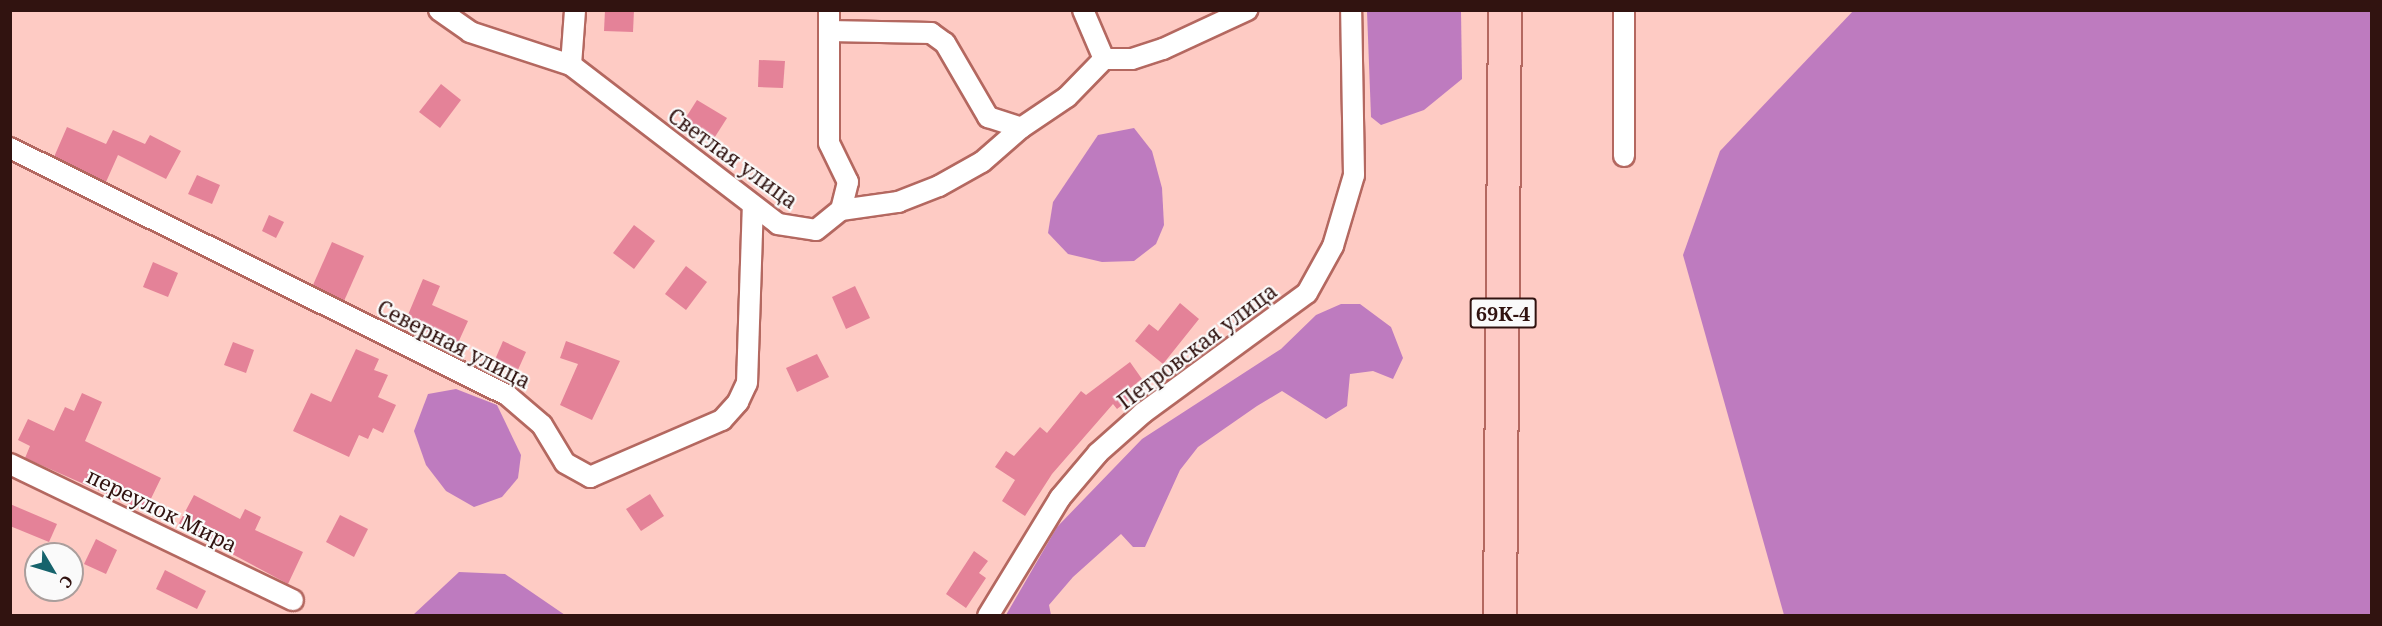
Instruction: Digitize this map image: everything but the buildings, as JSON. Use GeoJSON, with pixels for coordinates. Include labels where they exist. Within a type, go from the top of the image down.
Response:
{"type":"FeatureCollection","features":[{"type":"Feature","properties":{"kind":"main road","name":"69К-4"},"geometry":{"type":"LineString","coordinates":[[1500,615],[1506,10]]}},
{"type":"Feature","properties":{"kind":"street","name":"Светлая улица"},"geometry":{"type":"LineString","coordinates":[[439,10],[470,32],[571,65],[753,206],[794,229],[816,230],[841,210]]}},
{"type":"Feature","properties":{"kind":"street"},"geometry":{"type":"LineString","coordinates":[[571,65],[574,10]]}},
{"type":"Feature","properties":{"kind":"street"},"geometry":{"type":"LineString","coordinates":[[829,10],[829,143],[848,182],[841,210],[898,202],[939,186],[982,162],[1021,128],[1067,98],[1104,59],[1132,59],[1163,49],[1247,10]]}},
{"type":"Feature","properties":{"kind":"street"},"geometry":{"type":"LineString","coordinates":[[1083,10],[1104,59]]}},
{"type":"Feature","properties":{"kind":"street","name":"Петровская улица"},"geometry":{"type":"LineString","coordinates":[[988,615],[1060,498],[1098,453],[1143,413],[1307,293],[1334,246],[1354,175],[1351,10]]}},
{"type":"Feature","properties":{"kind":"street"},"geometry":{"type":"LineString","coordinates":[[1624,10],[1624,156]]}},
{"type":"Feature","properties":{"kind":"street"},"geometry":{"type":"LineString","coordinates":[[829,31],[931,33],[945,43],[988,117],[1021,128]]}},
{"type":"Feature","properties":{"kind":"street","name":"Северная улица"},"geometry":{"type":"LineString","coordinates":[[10,148],[507,395],[542,425],[565,463],[590,477],[722,420],[738,402],[747,383],[753,206]]}},
{"type":"Feature","properties":{"kind":"street","name":"переулок Мира"},"geometry":{"type":"LineString","coordinates":[[10,464],[293,600]]}},
{"type":"Feature","properties":{"kind":"shaded area"},"geometry":{"type":"Polygon","coordinates":[[[1854,10],[2371,11],[2371,615],[1784,615],[1683,255],[1720,151],[1854,10]]]}},
{"type":"Feature","properties":{"kind":"shaded area"},"geometry":{"type":"Polygon","coordinates":[[[1367,11],[1461,11],[1462,79],[1424,110],[1381,125],[1371,117],[1367,11]]]}},
{"type":"Feature","properties":{"kind":"shaded area"},"geometry":{"type":"Polygon","coordinates":[[[1134,128],[1152,151],[1162,188],[1164,225],[1156,244],[1134,261],[1102,262],[1068,254],[1048,233],[1053,202],[1098,135],[1134,128]]]}},
{"type":"Feature","properties":{"kind":"shaded area"},"geometry":{"type":"Polygon","coordinates":[[[1341,304],[1360,304],[1391,327],[1403,358],[1393,379],[1373,371],[1350,374],[1347,406],[1326,419],[1282,391],[1257,406],[1198,447],[1180,470],[1145,547],[1133,547],[1121,534],[1073,577],[1049,605],[1051,615],[1006,615],[1057,527],[1142,439],[1281,349],[1316,315],[1341,304]]]}},
{"type":"Feature","properties":{"kind":"shaded area"},"geometry":{"type":"Polygon","coordinates":[[[456,389],[497,405],[521,455],[518,478],[502,497],[474,507],[446,491],[426,465],[414,431],[428,394],[456,389]]]}},
{"type":"Feature","properties":{"kind":"shaded area"},"geometry":{"type":"Polygon","coordinates":[[[459,572],[505,574],[565,615],[413,615],[459,572]]]}}]}
